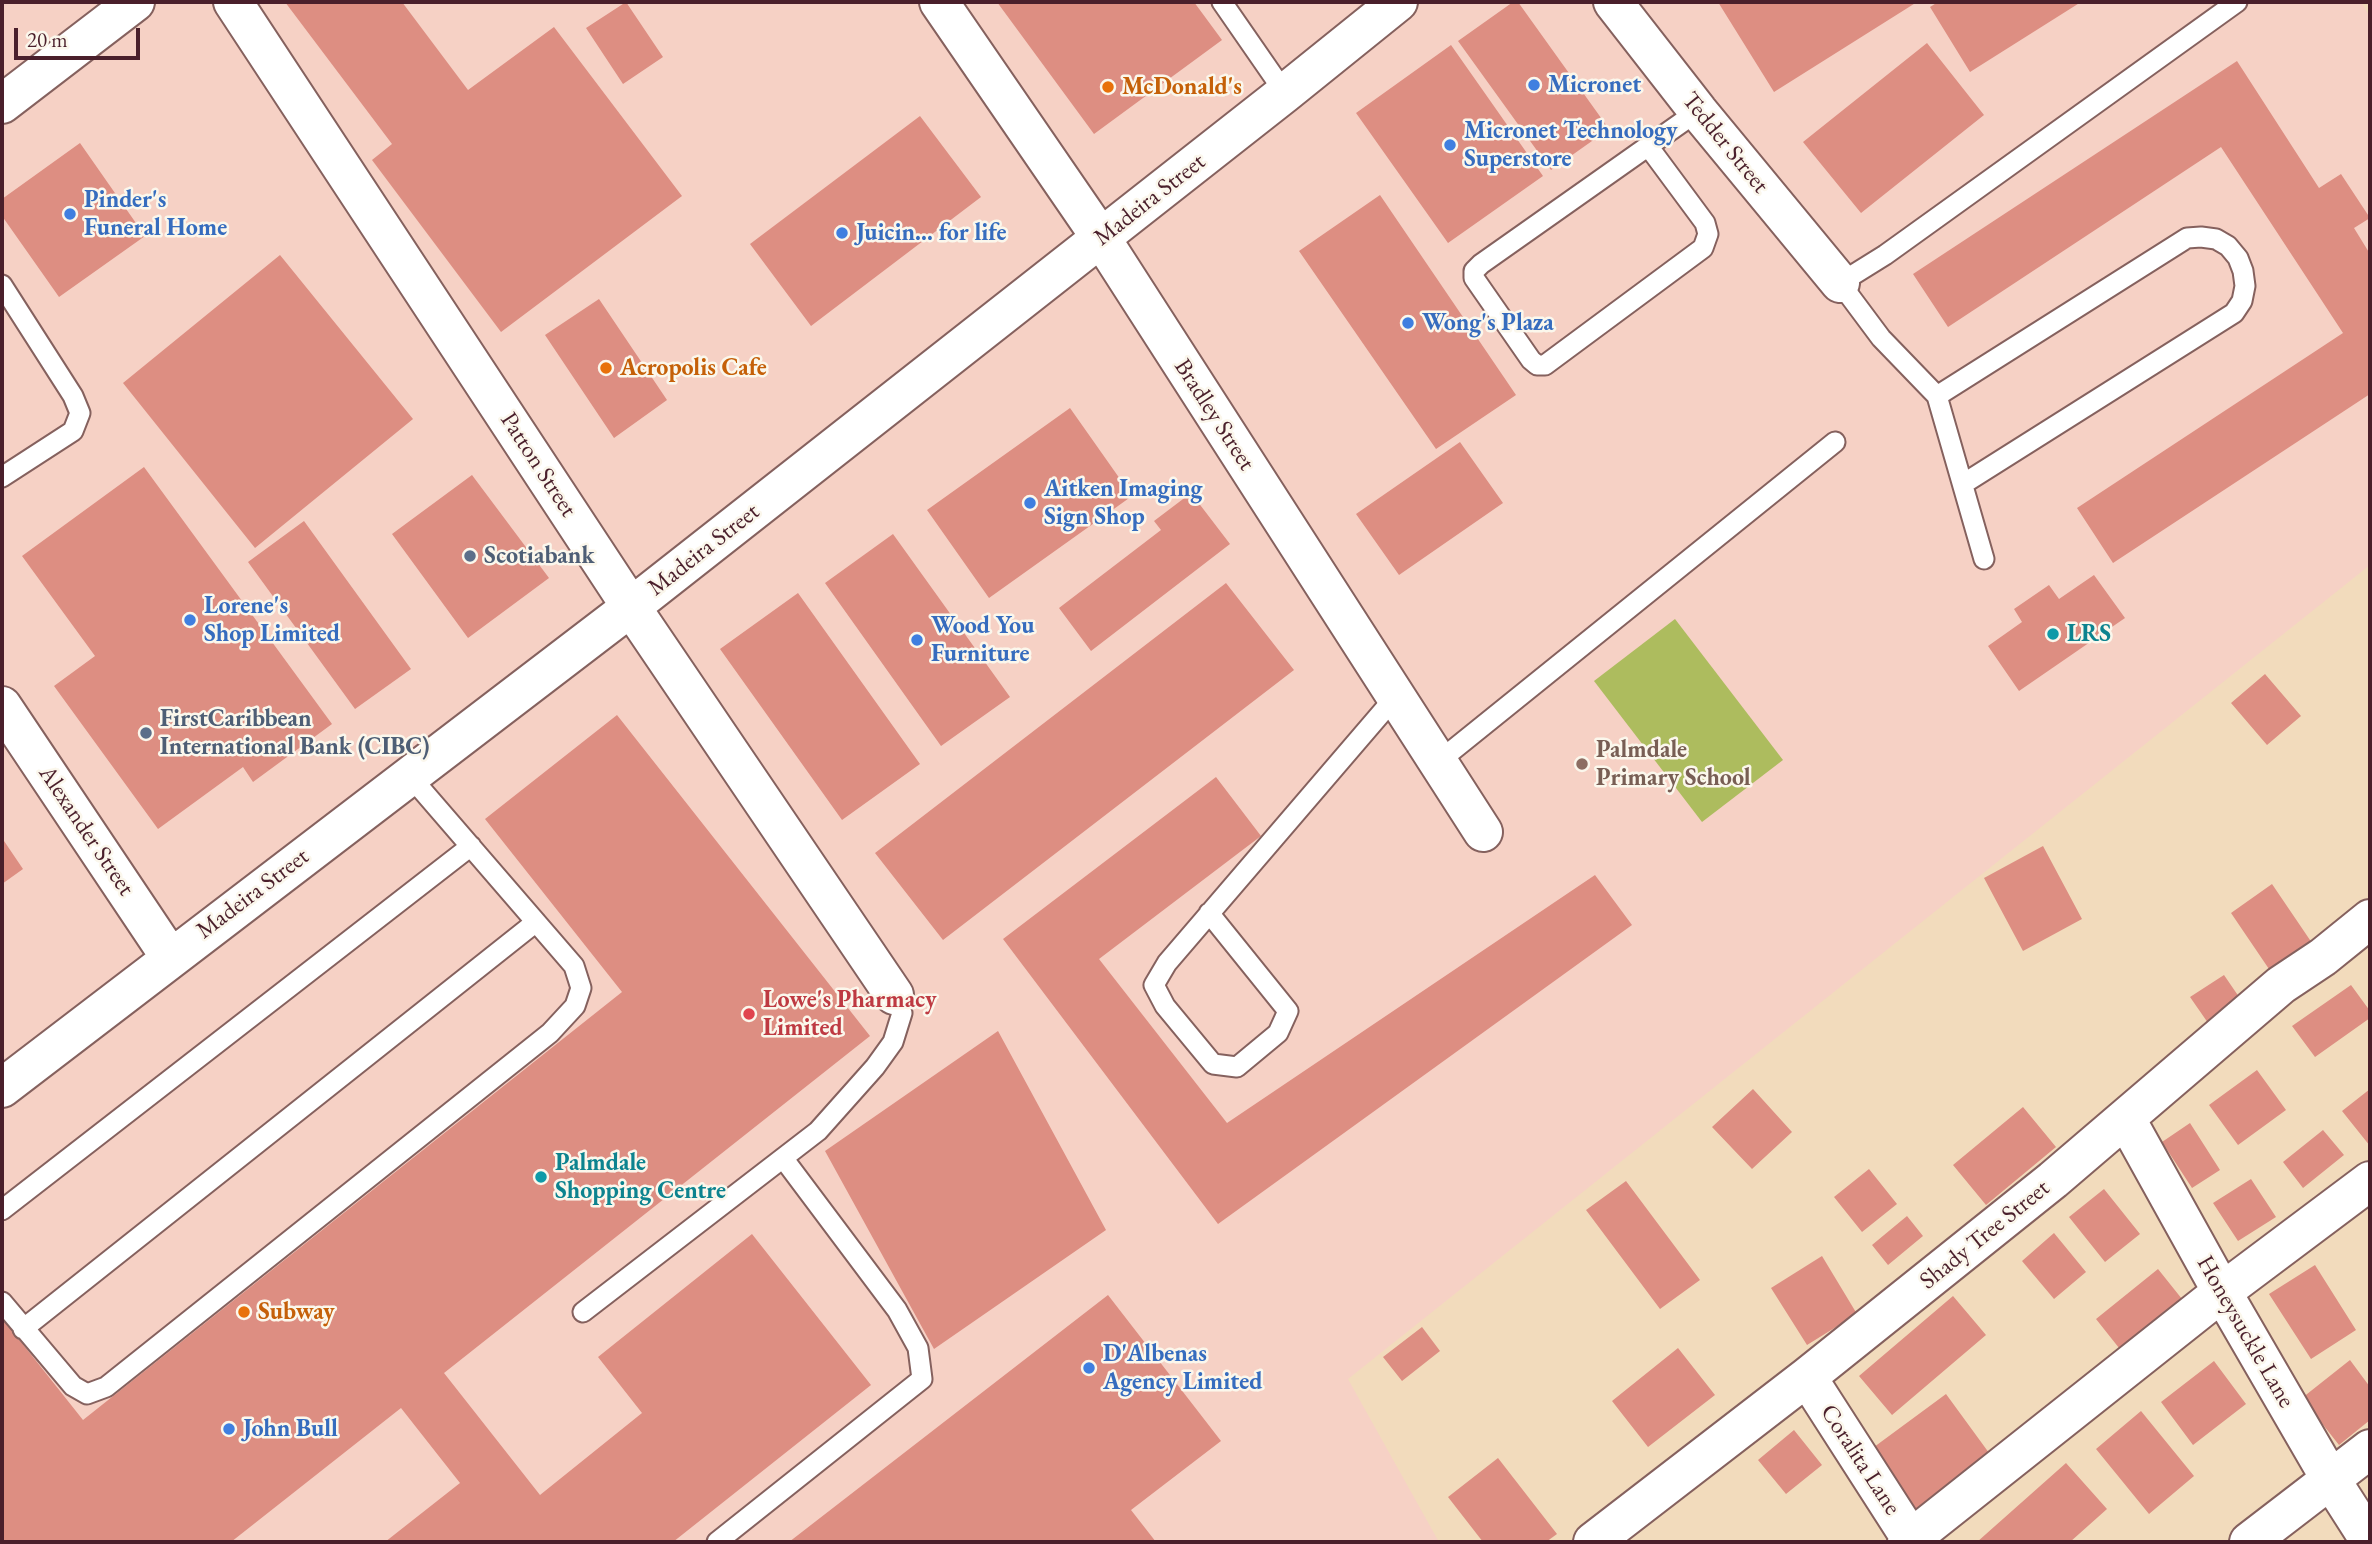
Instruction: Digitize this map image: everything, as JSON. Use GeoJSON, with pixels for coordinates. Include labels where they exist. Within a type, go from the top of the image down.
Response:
{"type":"FeatureCollection","features":[{"type":"Feature","properties":{"kind":"street"},"geometry":{"type":"LineString","coordinates":[[2,104],[135,2]]}},
{"type":"Feature","properties":{"kind":"street","name":"Patton Street"},"geometry":{"type":"LineString","coordinates":[[233,2],[631,607],[894,995]]}},
{"type":"Feature","properties":{"kind":"street","name":"Bradley Street"},"geometry":{"type":"LineString","coordinates":[[939,2],[1101,238],[1483,832]]}},
{"type":"Feature","properties":{"kind":"street","name":"Madeira Street"},"geometry":{"type":"LineString","coordinates":[[2,1088],[631,607],[1398,2]]}},
{"type":"Feature","properties":{"kind":"street","name":"Tedder Street"},"geometry":{"type":"LineString","coordinates":[[1613,2],[1698,111],[1840,283]]}},
{"type":"Feature","properties":{"kind":"street","name":"Alexander Street"},"geometry":{"type":"LineString","coordinates":[[2,706],[170,957]]}},
{"type":"Feature","properties":{"kind":"street","name":"Shady Tree Street"},"geometry":{"type":"LineString","coordinates":[[1593,1542],[1807,1377],[2126,1119],[2281,985],[2323,957],[2370,919]]}},
{"type":"Feature","properties":{"kind":"street","name":"Honeysuckle Lane"},"geometry":{"type":"LineString","coordinates":[[2126,1119],[2222,1292],[2331,1480],[2370,1541]]}},
{"type":"Feature","properties":{"kind":"street"},"geometry":{"type":"LineString","coordinates":[[1910,1541],[2222,1292],[2370,1181]]}},
{"type":"Feature","properties":{"kind":"street","name":"Coralita Lane"},"geometry":{"type":"LineString","coordinates":[[1807,1377],[1910,1541]]}},
{"type":"Feature","properties":{"kind":"street"},"geometry":{"type":"LineString","coordinates":[[2249,1542],[2370,1449]]}},
{"type":"Feature","properties":{"kind":"lane"},"geometry":{"type":"LineString","coordinates":[[1223,2],[1285,93]]}},
{"type":"Feature","properties":{"kind":"lane"},"geometry":{"type":"LineString","coordinates":[[1984,559],[1937,396],[1881,338],[1840,283],[1885,254],[2237,2]]}},
{"type":"Feature","properties":{"kind":"lane"},"geometry":{"type":"LineString","coordinates":[[1648,146],[1705,223],[1708,234],[1703,247],[1545,365],[1537,365],[1475,278],[1474,271],[1481,264],[1648,146],[1698,111]]}},
{"type":"Feature","properties":{"kind":"lane"},"geometry":{"type":"LineString","coordinates":[[1937,396],[2186,238],[2216,239],[2228,246],[2238,258],[2245,286],[2242,300],[2234,313],[1963,484]]}},
{"type":"Feature","properties":{"kind":"lane"},"geometry":{"type":"LineString","coordinates":[[2,285],[73,396],[80,413],[73,431],[2,477]]}},
{"type":"Feature","properties":{"kind":"lane"},"geometry":{"type":"LineString","coordinates":[[1438,762],[1836,442]]}},
{"type":"Feature","properties":{"kind":"lane"},"geometry":{"type":"LineString","coordinates":[[1209,913],[1288,1012],[1278,1033],[1237,1067],[1213,1064],[1165,1006],[1154,985],[1167,963],[1209,913],[1396,696]]}},
{"type":"Feature","properties":{"kind":"lane"},"geometry":{"type":"LineString","coordinates":[[2,1302],[73,1386],[87,1394],[106,1387],[550,1033],[575,1006],[581,988],[574,966],[409,775]]}},
{"type":"Feature","properties":{"kind":"lane"},"geometry":{"type":"LineString","coordinates":[[2,1210],[471,846]]}},
{"type":"Feature","properties":{"kind":"lane"},"geometry":{"type":"LineString","coordinates":[[23,1329],[536,922]]}},
{"type":"Feature","properties":{"kind":"lane"},"geometry":{"type":"LineString","coordinates":[[583,1312],[818,1130],[875,1067],[893,1042],[902,1013],[894,995]]}},
{"type":"Feature","properties":{"kind":"lane"},"geometry":{"type":"LineString","coordinates":[[716,1542],[922,1379],[918,1348],[897,1310],[783,1158]]}},
{"type":"Feature","properties":{"kind":"shaded area"},"geometry":{"type":"Polygon","coordinates":[[[2,2],[2361,2],[2370,17],[2370,565],[1348,1379],[1439,1542],[2,1542],[2,2]]]}},
{"type":"Feature","properties":{"kind":"green space"},"geometry":{"type":"Polygon","coordinates":[[[1675,619],[1783,760],[1702,822],[1594,681],[1675,619]]]}},
{"type":"Feature","properties":{"kind":"building"},"geometry":{"type":"Polygon","coordinates":[[[285,2],[402,2],[468,90],[554,27],[682,196],[501,332],[372,160],[392,144],[285,2]]]}},
{"type":"Feature","properties":{"kind":"building"},"geometry":{"type":"Polygon","coordinates":[[[626,2],[663,57],[623,84],[586,28],[626,2]]]}},
{"type":"Feature","properties":{"kind":"building","name":"McDonald's"},"geometry":{"type":"Polygon","coordinates":[[[997,2],[1194,2],[1222,40],[1094,134],[997,2]]]}},
{"type":"Feature","properties":{"kind":"building","name":"Micronet"},"geometry":{"type":"Polygon","coordinates":[[[1513,2],[1518,2],[1609,129],[1551,170],[1458,41],[1513,2]]]}},
{"type":"Feature","properties":{"kind":"building"},"geometry":{"type":"Polygon","coordinates":[[[1718,2],[1917,2],[1774,92],[1718,2]]]}},
{"type":"Feature","properties":{"kind":"building"},"geometry":{"type":"Polygon","coordinates":[[[1938,2],[2081,2],[1970,72],[1930,7],[1938,2]]]}},
{"type":"Feature","properties":{"kind":"building"},"geometry":{"type":"Polygon","coordinates":[[[1927,43],[1984,115],[1861,213],[1803,142],[1927,43]]]}},
{"type":"Feature","properties":{"kind":"building","name":"Micronet Technology Superstore"},"geometry":{"type":"Polygon","coordinates":[[[1451,45],[1543,176],[1448,243],[1356,113],[1451,45]]]}},
{"type":"Feature","properties":{"kind":"building"},"geometry":{"type":"Polygon","coordinates":[[[2237,61],[2319,188],[2341,174],[2370,218],[2354,228],[2370,254],[2370,394],[2113,563],[2077,508],[2343,333],[2221,147],[1948,327],[1913,274],[2237,61]]]}},
{"type":"Feature","properties":{"kind":"building"},"geometry":{"type":"Polygon","coordinates":[[[920,116],[981,197],[811,326],[750,244],[920,116]]]}},
{"type":"Feature","properties":{"kind":"building"},"geometry":{"type":"Polygon","coordinates":[[[80,143],[145,236],[59,297],[2,216],[2,199],[80,143]]]}},
{"type":"Feature","properties":{"kind":"building","name":"Wong's Plaza"},"geometry":{"type":"Polygon","coordinates":[[[1380,195],[1516,395],[1436,449],[1299,251],[1380,195]]]}},
{"type":"Feature","properties":{"kind":"building"},"geometry":{"type":"Polygon","coordinates":[[[280,255],[413,419],[255,548],[123,383],[280,255]]]}},
{"type":"Feature","properties":{"kind":"building","name":"Acropolis Cafe"},"geometry":{"type":"Polygon","coordinates":[[[599,299],[667,400],[614,438],[545,335],[599,299]]]}},
{"type":"Feature","properties":{"kind":"building","name":"Aitken Imaging Sign Shop"},"geometry":{"type":"Polygon","coordinates":[[[1070,408],[1132,496],[989,598],[927,510],[1070,408]]]}},
{"type":"Feature","properties":{"kind":"building"},"geometry":{"type":"Polygon","coordinates":[[[1460,442],[1503,503],[1399,575],[1356,514],[1460,442]]]}},
{"type":"Feature","properties":{"kind":"building"},"geometry":{"type":"Polygon","coordinates":[[[144,467],[332,724],[253,782],[243,767],[158,829],[54,686],[95,656],[22,556],[144,467]]]}},
{"type":"Feature","properties":{"kind":"building","name":"Scotiabank"},"geometry":{"type":"Polygon","coordinates":[[[472,475],[549,578],[468,638],[392,534],[472,475]]]}},
{"type":"Feature","properties":{"kind":"building"},"geometry":{"type":"Polygon","coordinates":[[[1191,493],[1230,544],[1091,651],[1059,608],[1161,530],[1154,521],[1191,493]]]}},
{"type":"Feature","properties":{"kind":"building"},"geometry":{"type":"Polygon","coordinates":[[[304,521],[411,669],[355,709],[248,562],[304,521]]]}},
{"type":"Feature","properties":{"kind":"building","name":"Wood You Furniture"},"geometry":{"type":"Polygon","coordinates":[[[893,534],[1010,697],[941,746],[825,583],[893,534]]]}},
{"type":"Feature","properties":{"kind":"building","name":"LRS"},"geometry":{"type":"Polygon","coordinates":[[[2094,575],[2125,618],[2019,691],[1988,646],[2022,622],[2014,609],[2049,585],[2059,599],[2094,575]]]}},
{"type":"Feature","properties":{"kind":"building"},"geometry":{"type":"Polygon","coordinates":[[[1226,583],[1294,670],[943,940],[875,853],[1226,583]]]}},
{"type":"Feature","properties":{"kind":"building"},"geometry":{"type":"Polygon","coordinates":[[[798,593],[920,764],[842,820],[720,649],[798,593]]]}},
{"type":"Feature","properties":{"kind":"building"},"geometry":{"type":"Polygon","coordinates":[[[2265,674],[2301,716],[2267,745],[2231,703],[2265,674]]]}},
{"type":"Feature","properties":{"kind":"building","name":"Palmdale Shopping Centre"},"geometry":{"type":"Polygon","coordinates":[[[617,715],[870,1036],[444,1373],[540,1495],[642,1413],[598,1357],[752,1234],[871,1385],[673,1542],[385,1542],[460,1483],[401,1408],[231,1542],[2,1542],[2,1318],[83,1420],[622,992],[485,819],[617,715]]]}},
{"type":"Feature","properties":{"kind":"building"},"geometry":{"type":"Polygon","coordinates":[[[1216,777],[1261,836],[1099,959],[1227,1123],[1595,875],[1632,925],[1218,1224],[1003,939],[1216,777]]]}},
{"type":"Feature","properties":{"kind":"building"},"geometry":{"type":"Polygon","coordinates":[[[2,838],[23,869],[2,884],[2,838]]]}},
{"type":"Feature","properties":{"kind":"building"},"geometry":{"type":"Polygon","coordinates":[[[2043,846],[2082,919],[2023,951],[1984,878],[2043,846]]]}},
{"type":"Feature","properties":{"kind":"building"},"geometry":{"type":"Polygon","coordinates":[[[2272,884],[2312,943],[2271,972],[2231,913],[2272,884]]]}},
{"type":"Feature","properties":{"kind":"building"},"geometry":{"type":"Polygon","coordinates":[[[2224,975],[2248,1010],[2215,1033],[2190,997],[2224,975]]]}},
{"type":"Feature","properties":{"kind":"building"},"geometry":{"type":"Polygon","coordinates":[[[2351,985],[2370,1011],[2370,1018],[2315,1057],[2292,1026],[2351,985]]]}},
{"type":"Feature","properties":{"kind":"building"},"geometry":{"type":"Polygon","coordinates":[[[998,1031],[1106,1230],[934,1349],[825,1151],[998,1031]]]}},
{"type":"Feature","properties":{"kind":"building"},"geometry":{"type":"Polygon","coordinates":[[[2257,1070],[2286,1110],[2238,1145],[2209,1105],[2257,1070]]]}},
{"type":"Feature","properties":{"kind":"building"},"geometry":{"type":"Polygon","coordinates":[[[1753,1089],[1792,1132],[1752,1169],[1712,1127],[1753,1089]]]}},
{"type":"Feature","properties":{"kind":"building"},"geometry":{"type":"Polygon","coordinates":[[[2370,1089],[2370,1146],[2342,1111],[2370,1089]]]}},
{"type":"Feature","properties":{"kind":"building"},"geometry":{"type":"Polygon","coordinates":[[[2023,1107],[2056,1147],[1986,1205],[1953,1165],[2023,1107]]]}},
{"type":"Feature","properties":{"kind":"building"},"geometry":{"type":"Polygon","coordinates":[[[2190,1123],[2220,1170],[2192,1188],[2162,1142],[2190,1123]]]}},
{"type":"Feature","properties":{"kind":"building"},"geometry":{"type":"Polygon","coordinates":[[[2323,1130],[2344,1155],[2303,1188],[2283,1162],[2323,1130]]]}},
{"type":"Feature","properties":{"kind":"building"},"geometry":{"type":"Polygon","coordinates":[[[1869,1169],[1897,1204],[1862,1232],[1834,1197],[1869,1169]]]}},
{"type":"Feature","properties":{"kind":"building"},"geometry":{"type":"Polygon","coordinates":[[[2251,1179],[2276,1217],[2238,1241],[2213,1203],[2251,1179]]]}},
{"type":"Feature","properties":{"kind":"building"},"geometry":{"type":"Polygon","coordinates":[[[1626,1181],[1700,1280],[1660,1309],[1586,1210],[1626,1181]]]}},
{"type":"Feature","properties":{"kind":"building"},"geometry":{"type":"Polygon","coordinates":[[[2104,1189],[2140,1234],[2105,1262],[2069,1217],[2104,1189]]]}},
{"type":"Feature","properties":{"kind":"building"},"geometry":{"type":"Polygon","coordinates":[[[1907,1216],[1923,1236],[1888,1265],[1872,1245],[1907,1216]]]}},
{"type":"Feature","properties":{"kind":"building"},"geometry":{"type":"Polygon","coordinates":[[[2054,1233],[2086,1272],[2054,1299],[2022,1261],[2054,1233]]]}},
{"type":"Feature","properties":{"kind":"building"},"geometry":{"type":"Polygon","coordinates":[[[1822,1256],[1857,1314],[1807,1345],[1771,1288],[1822,1256]]]}},
{"type":"Feature","properties":{"kind":"building"},"geometry":{"type":"Polygon","coordinates":[[[2315,1265],[2356,1330],[2311,1359],[2269,1294],[2315,1265]]]}},
{"type":"Feature","properties":{"kind":"building"},"geometry":{"type":"Polygon","coordinates":[[[2158,1269],[2186,1304],[2123,1353],[2096,1319],[2158,1269]]]}},
{"type":"Feature","properties":{"kind":"building","name":"D'Albenas Agency Limited"},"geometry":{"type":"Polygon","coordinates":[[[1108,1295],[1221,1441],[1131,1510],[1156,1542],[789,1542],[1108,1295]]]}},
{"type":"Feature","properties":{"kind":"building"},"geometry":{"type":"Polygon","coordinates":[[[1953,1296],[1986,1335],[1892,1415],[1859,1376],[1953,1296]]]}},
{"type":"Feature","properties":{"kind":"building"},"geometry":{"type":"Polygon","coordinates":[[[1422,1327],[1440,1351],[1402,1381],[1383,1357],[1422,1327]]]}},
{"type":"Feature","properties":{"kind":"building"},"geometry":{"type":"Polygon","coordinates":[[[1678,1348],[1715,1395],[1648,1447],[1612,1401],[1678,1348]]]}},
{"type":"Feature","properties":{"kind":"building"},"geometry":{"type":"Polygon","coordinates":[[[2350,1360],[2370,1387],[2370,1420],[2339,1445],[2302,1398],[2350,1360]]]}},
{"type":"Feature","properties":{"kind":"building"},"geometry":{"type":"Polygon","coordinates":[[[2214,1361],[2246,1404],[2193,1445],[2161,1402],[2214,1361]]]}},
{"type":"Feature","properties":{"kind":"building"},"geometry":{"type":"Polygon","coordinates":[[[1946,1394],[1992,1457],[1915,1513],[1870,1450],[1946,1394]]]}},
{"type":"Feature","properties":{"kind":"building"},"geometry":{"type":"Polygon","coordinates":[[[2141,1411],[2194,1476],[2149,1514],[2096,1449],[2141,1411]]]}},
{"type":"Feature","properties":{"kind":"building"},"geometry":{"type":"Polygon","coordinates":[[[1794,1430],[1822,1465],[1786,1494],[1758,1460],[1794,1430]]]}},
{"type":"Feature","properties":{"kind":"building"},"geometry":{"type":"Polygon","coordinates":[[[1498,1458],[1557,1534],[1546,1542],[1483,1542],[1448,1497],[1498,1458]]]}},
{"type":"Feature","properties":{"kind":"building"},"geometry":{"type":"Polygon","coordinates":[[[2066,1463],[2107,1509],[2070,1542],[1977,1542],[2066,1463]]]}},
{"type":"Feature","properties":{"kind":"place","name":"Micronet"},"geometry":{"type":"Point","coordinates":[1534,85]}},
{"type":"Feature","properties":{"kind":"place","name":"McDonald's"},"geometry":{"type":"Point","coordinates":[1108,87]}},
{"type":"Feature","properties":{"kind":"place","name":"Micronet Technology Superstore"},"geometry":{"type":"Point","coordinates":[1450,145]}},
{"type":"Feature","properties":{"kind":"place","name":"Pinder's Funeral Home"},"geometry":{"type":"Point","coordinates":[70,214]}},
{"type":"Feature","properties":{"kind":"place","name":"Juicin… for life"},"geometry":{"type":"Point","coordinates":[842,233]}},
{"type":"Feature","properties":{"kind":"place","name":"Wong's Plaza"},"geometry":{"type":"Point","coordinates":[1408,323]}},
{"type":"Feature","properties":{"kind":"place","name":"Acropolis Cafe"},"geometry":{"type":"Point","coordinates":[606,368]}},
{"type":"Feature","properties":{"kind":"place","name":"Aitken Imaging Sign Shop"},"geometry":{"type":"Point","coordinates":[1030,503]}},
{"type":"Feature","properties":{"kind":"place","name":"Scotiabank"},"geometry":{"type":"Point","coordinates":[470,556]}},
{"type":"Feature","properties":{"kind":"place","name":"Lorene's Shop Limited"},"geometry":{"type":"Point","coordinates":[190,620]}},
{"type":"Feature","properties":{"kind":"place","name":"LRS"},"geometry":{"type":"Point","coordinates":[2053,634]}},
{"type":"Feature","properties":{"kind":"place","name":"Wood You Furniture"},"geometry":{"type":"Point","coordinates":[917,640]}},
{"type":"Feature","properties":{"kind":"place","name":"FirstCaribbean International Bank (CIBC)"},"geometry":{"type":"Point","coordinates":[146,733]}},
{"type":"Feature","properties":{"kind":"place","name":"Palmdale Primary School"},"geometry":{"type":"Point","coordinates":[1582,764]}},
{"type":"Feature","properties":{"kind":"place","name":"Lowe's Pharmacy Limited"},"geometry":{"type":"Point","coordinates":[749,1014]}},
{"type":"Feature","properties":{"kind":"place","name":"Palmdale Shopping Centre"},"geometry":{"type":"Point","coordinates":[541,1177]}},
{"type":"Feature","properties":{"kind":"place","name":"Subway"},"geometry":{"type":"Point","coordinates":[244,1312]}},
{"type":"Feature","properties":{"kind":"place","name":"D'Albenas Agency Limited"},"geometry":{"type":"Point","coordinates":[1089,1368]}},
{"type":"Feature","properties":{"kind":"place","name":"John Bull"},"geometry":{"type":"Point","coordinates":[229,1429]}}]}
